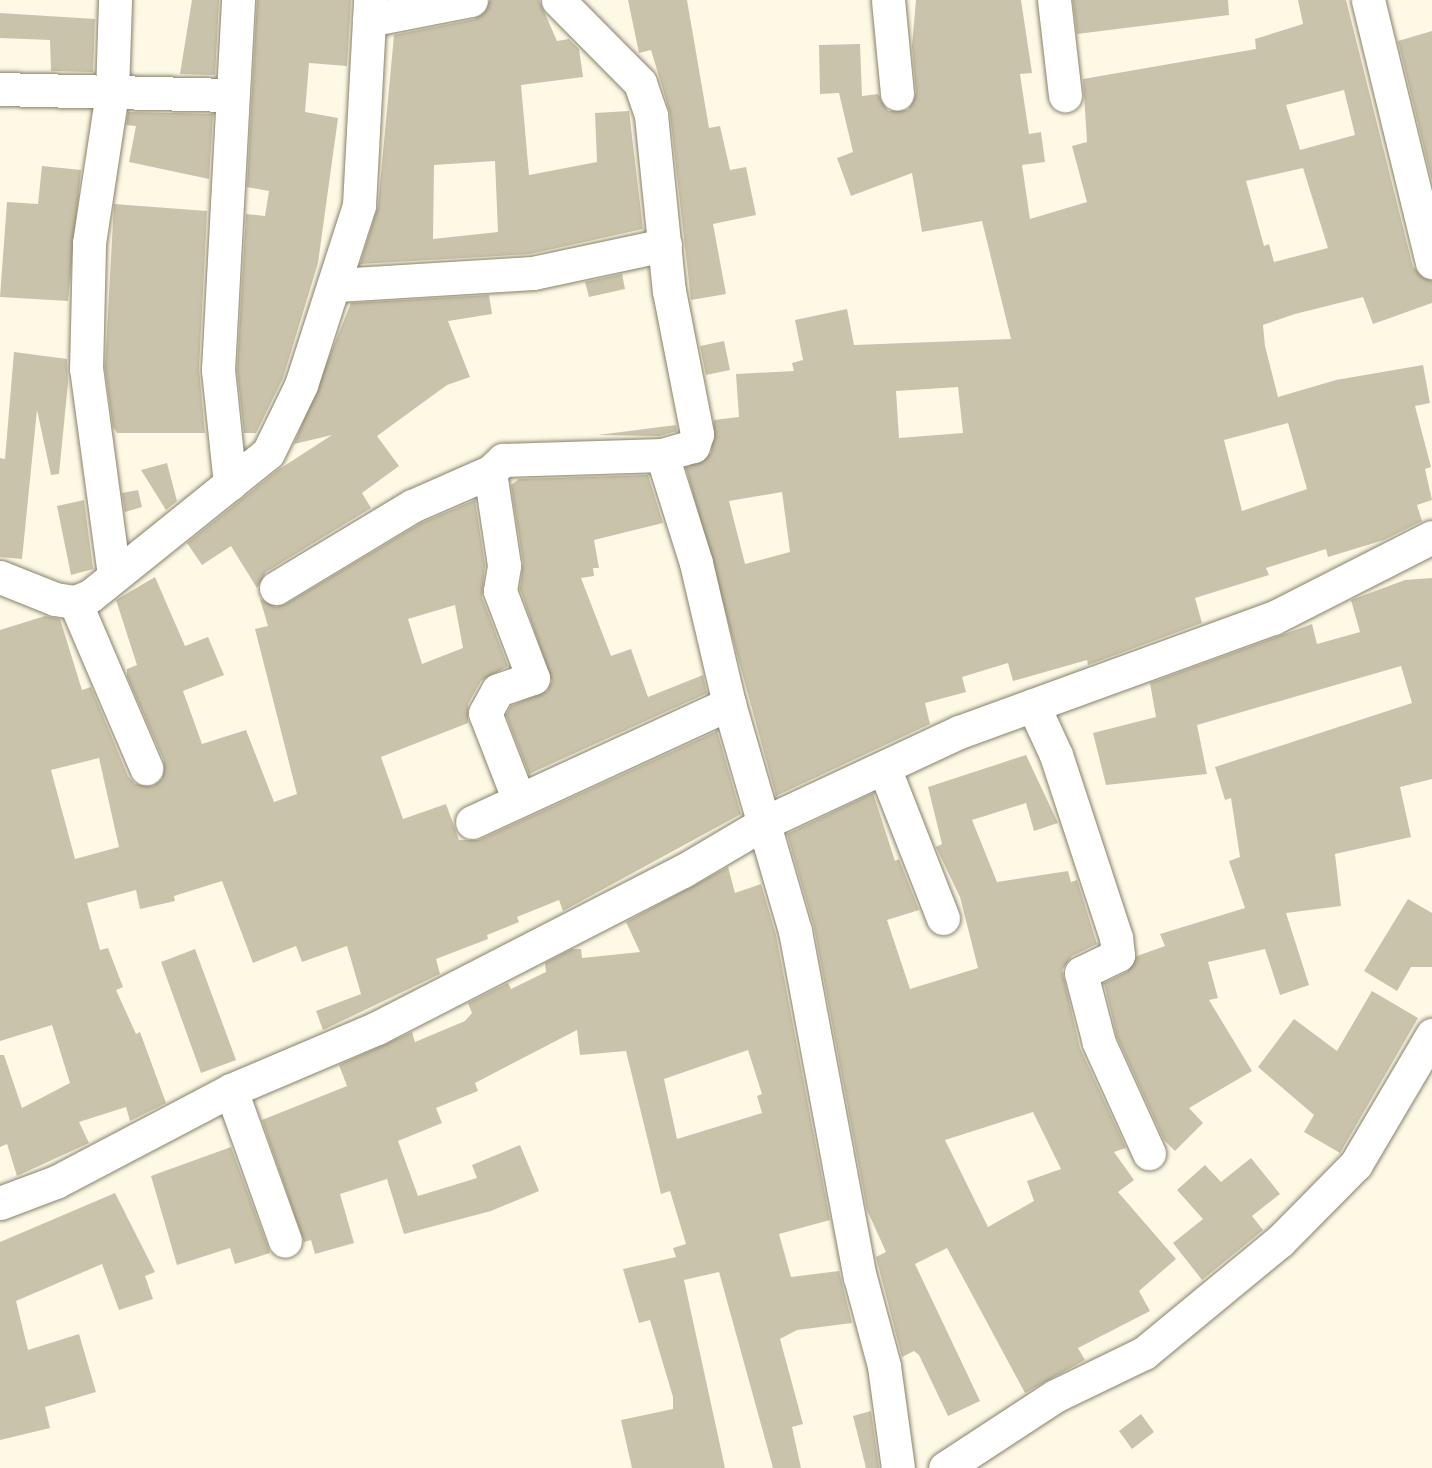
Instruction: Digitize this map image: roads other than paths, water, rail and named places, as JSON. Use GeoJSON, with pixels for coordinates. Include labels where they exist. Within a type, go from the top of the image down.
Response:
{"type":"FeatureCollection","features":[{"type":"Feature","properties":{"kind":"street"},"geometry":{"type":"LineString","coordinates":[[114,575],[86,369],[89,243],[112,92],[115,0]]}},
{"type":"Feature","properties":{"kind":"street"},"geometry":{"type":"LineString","coordinates":[[230,484],[218,370],[238,0]]}},
{"type":"Feature","properties":{"kind":"street"},"geometry":{"type":"LineString","coordinates":[[75,602],[114,575],[268,453],[288,421],[337,285],[359,205],[369,10],[471,0]]}},
{"type":"Feature","properties":{"kind":"street"},"geometry":{"type":"LineString","coordinates":[[276,588],[412,506],[490,472],[503,460],[662,455],[693,446],[697,434],[665,245],[651,116],[640,83],[558,0]]}},
{"type":"Feature","properties":{"kind":"street"},"geometry":{"type":"LineString","coordinates":[[888,0],[897,94]]}},
{"type":"Feature","properties":{"kind":"street"},"geometry":{"type":"LineString","coordinates":[[1054,0],[1065,94]]}},
{"type":"Feature","properties":{"kind":"street"},"geometry":{"type":"LineString","coordinates":[[1368,0],[1432,262]]}},
{"type":"Feature","properties":{"kind":"street"},"geometry":{"type":"LineString","coordinates":[[0,89],[231,95]]}},
{"type":"Feature","properties":{"kind":"street"},"geometry":{"type":"LineString","coordinates":[[337,285],[533,273],[665,245]]}},
{"type":"Feature","properties":{"kind":"street"},"geometry":{"type":"LineString","coordinates":[[662,455],[696,563],[729,704],[766,822],[795,931],[860,1277],[884,1366],[898,1468]]}},
{"type":"Feature","properties":{"kind":"street"},"geometry":{"type":"LineString","coordinates":[[490,472],[504,565],[500,591],[533,678],[498,690],[485,713],[518,797]]}},
{"type":"Feature","properties":{"kind":"street"},"geometry":{"type":"LineString","coordinates":[[0,1203],[56,1182],[231,1090],[377,1028],[683,871],[766,822],[885,770],[979,723],[1273,618],[1432,537]]}},
{"type":"Feature","properties":{"kind":"street"},"geometry":{"type":"LineString","coordinates":[[0,577],[75,602],[146,768]]}},
{"type":"Feature","properties":{"kind":"street"},"geometry":{"type":"LineString","coordinates":[[472,822],[518,797],[729,704]]}},
{"type":"Feature","properties":{"kind":"street"},"geometry":{"type":"LineString","coordinates":[[1033,705],[1056,755],[1116,938],[1118,955],[1081,972],[1099,1043],[1149,1153]]}},
{"type":"Feature","properties":{"kind":"street"},"geometry":{"type":"LineString","coordinates":[[885,770],[943,918]]}},
{"type":"Feature","properties":{"kind":"street"},"geometry":{"type":"LineString","coordinates":[[945,1468],[1055,1396],[1144,1353],[1280,1241],[1356,1164],[1432,1035]]}},
{"type":"Feature","properties":{"kind":"street"},"geometry":{"type":"LineString","coordinates":[[231,1090],[285,1241]]}}]}
